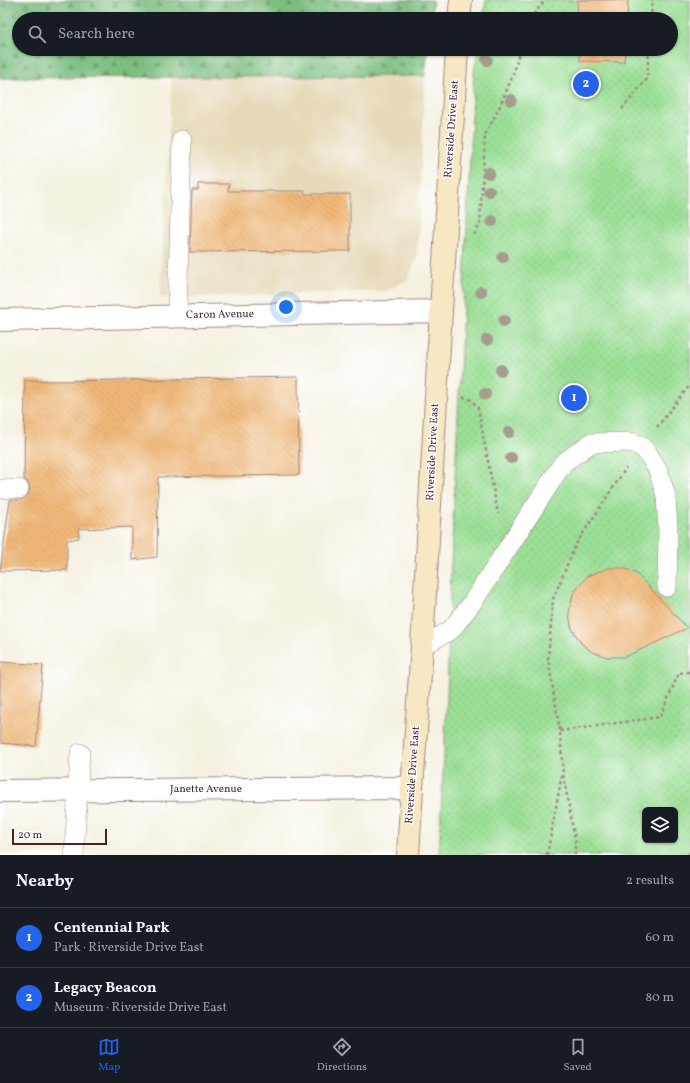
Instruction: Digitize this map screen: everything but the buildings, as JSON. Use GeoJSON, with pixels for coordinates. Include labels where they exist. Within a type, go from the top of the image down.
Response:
{"type":"FeatureCollection","features":[{"type":"Feature","properties":{"kind":"main road"},"geometry":{"type":"LineString","coordinates":[[460,12],[461,0]]}},
{"type":"Feature","properties":{"kind":"main road","name":"Riverside Drive East"},"geometry":{"type":"LineString","coordinates":[[408,855],[422,646],[457,56]]}},
{"type":"Feature","properties":{"kind":"street","name":"Caron Avenue"},"geometry":{"type":"LineString","coordinates":[[0,320],[441,311]]}},
{"type":"Feature","properties":{"kind":"street","name":"Janette Avenue"},"geometry":{"type":"LineString","coordinates":[[0,791],[412,788]]}},
{"type":"Feature","properties":{"kind":"lane"},"geometry":{"type":"LineString","coordinates":[[177,316],[182,140]]}},
{"type":"Feature","properties":{"kind":"lane"},"geometry":{"type":"LineString","coordinates":[[422,646],[451,630],[472,603],[562,463],[592,443],[631,442],[642,448],[648,454],[658,470],[666,496],[668,531],[667,587]]}},
{"type":"Feature","properties":{"kind":"lane"},"geometry":{"type":"LineString","coordinates":[[0,489],[19,489]]}},
{"type":"Feature","properties":{"kind":"lane"},"geometry":{"type":"LineString","coordinates":[[74,855],[80,753]]}},
{"type":"Feature","properties":{"kind":"path"},"geometry":{"type":"LineString","coordinates":[[536,12],[545,0]]}},
{"type":"Feature","properties":{"kind":"path"},"geometry":{"type":"LineString","coordinates":[[651,12],[652,0]]}},
{"type":"Feature","properties":{"kind":"path"},"geometry":{"type":"LineString","coordinates":[[473,238],[480,224],[485,135],[500,106],[513,75],[518,56]]}},
{"type":"Feature","properties":{"kind":"path"},"geometry":{"type":"LineString","coordinates":[[622,109],[647,79],[649,56]]}},
{"type":"Feature","properties":{"kind":"path"},"geometry":{"type":"LineString","coordinates":[[574,855],[575,840],[563,773],[560,731],[548,659],[553,599],[576,544],[627,467],[690,385]]}},
{"type":"Feature","properties":{"kind":"path"},"geometry":{"type":"LineString","coordinates":[[463,397],[471,400],[478,408],[499,517]]}},
{"type":"Feature","properties":{"kind":"path"},"geometry":{"type":"LineString","coordinates":[[560,731],[660,717],[679,673],[690,672]]}},
{"type":"Feature","properties":{"kind":"path"},"geometry":{"type":"LineString","coordinates":[[547,855],[563,773]]}},
{"type":"Feature","properties":{"kind":"shaded area"},"geometry":{"type":"Polygon","coordinates":[[[425,76],[417,257],[408,279],[387,291],[160,298],[172,77],[425,76]]]}},
{"type":"Feature","properties":{"kind":"green space"},"geometry":{"type":"Polygon","coordinates":[[[0,0],[433,0],[432,12],[12,12],[12,56],[427,56],[425,76],[0,78],[0,0]]]}},
{"type":"Feature","properties":{"kind":"green space"},"geometry":{"type":"Polygon","coordinates":[[[486,0],[690,0],[690,855],[439,855],[447,697],[451,565],[474,73],[477,56],[678,56],[678,12],[484,12],[486,0]]]}},
{"type":"Feature","properties":{"kind":"place","name":"Legacy Beacon"},"geometry":{"type":"Point","coordinates":[586,84]}},
{"type":"Feature","properties":{"kind":"place","name":"Centennial Park"},"geometry":{"type":"Point","coordinates":[574,398]}}]}
